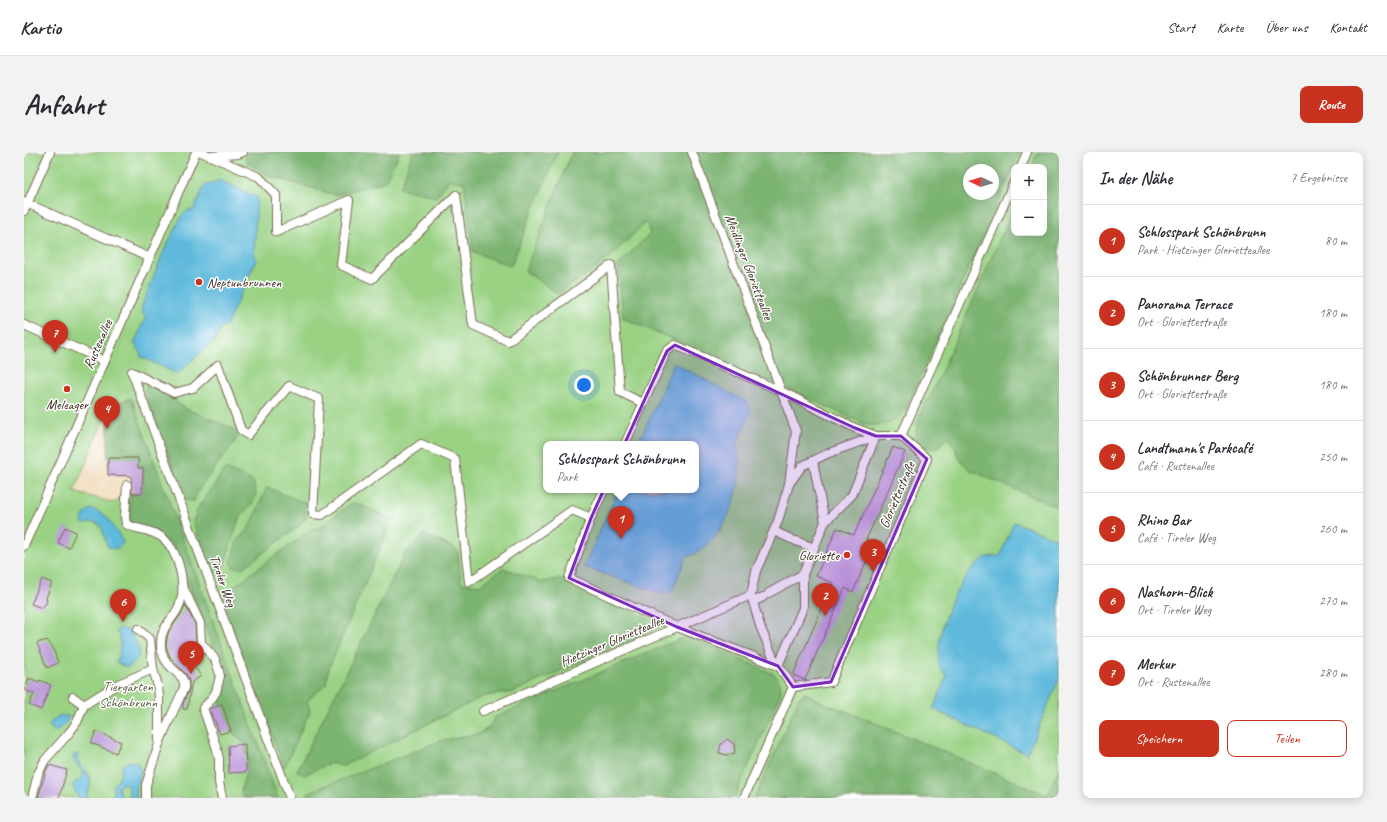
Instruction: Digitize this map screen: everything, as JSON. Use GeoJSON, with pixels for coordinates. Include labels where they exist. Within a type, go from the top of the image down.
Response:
{"type":"FeatureCollection","features":[{"type":"Feature","properties":{"kind":"street"},"geometry":{"type":"LineString","coordinates":[[50,152],[25,205],[150,258]]}},
{"type":"Feature","properties":{"kind":"street","name":"Rustenallee"},"geometry":{"type":"LineString","coordinates":[[24,546],[196,152]]}},
{"type":"Feature","properties":{"kind":"street"},"geometry":{"type":"LineString","coordinates":[[201,152],[259,177],[276,195],[276,232],[349,200],[341,265],[372,279],[456,195],[473,325],[508,341],[611,265],[620,392],[643,403]]}},
{"type":"Feature","properties":{"kind":"street"},"geometry":{"type":"LineString","coordinates":[[211,156],[238,154],[243,152]]}},
{"type":"Feature","properties":{"kind":"street","name":"Meidlinger Glorietteallee"},"geometry":{"type":"LineString","coordinates":[[692,152],[796,431],[788,484]]}},
{"type":"Feature","properties":{"kind":"street"},"geometry":{"type":"LineString","coordinates":[[1022,164],[1028,152]]}},
{"type":"Feature","properties":{"kind":"street"},"geometry":{"type":"LineString","coordinates":[[626,441],[667,351],[675,344],[781,391],[855,428],[876,436],[901,436],[1011,189]]}},
{"type":"Feature","properties":{"kind":"street"},"geometry":{"type":"LineString","coordinates":[[24,325],[105,361]]}},
{"type":"Feature","properties":{"kind":"street","name":"Tiroler Weg"},"geometry":{"type":"LineString","coordinates":[[290,798],[132,372],[174,393],[193,388],[218,365],[241,430],[248,435],[288,386],[319,399],[314,514],[322,515],[421,444],[455,459],[468,582],[572,510],[591,518]]}},
{"type":"Feature","properties":{"kind":"street"},"geometry":{"type":"LineString","coordinates":[[744,798],[793,687],[778,666],[760,626],[752,598],[756,571],[774,531],[788,484],[802,466],[876,436]]}},
{"type":"Feature","properties":{"kind":"street"},"geometry":{"type":"LineString","coordinates":[[778,666],[803,608],[803,574],[825,522],[852,495],[876,436]]}},
{"type":"Feature","properties":{"kind":"street","name":"Gloriettestraße"},"geometry":{"type":"LineString","coordinates":[[793,687],[831,682],[927,459],[901,436]]}},
{"type":"Feature","properties":{"kind":"street"},"geometry":{"type":"LineString","coordinates":[[813,461],[825,522]]}},
{"type":"Feature","properties":{"kind":"street"},"geometry":{"type":"LineString","coordinates":[[127,485],[124,517],[126,524],[155,533],[166,541],[174,553],[183,587],[200,622],[201,643],[215,659],[219,670],[220,676],[216,692],[203,708],[216,746],[219,760],[219,782],[222,798]]}},
{"type":"Feature","properties":{"kind":"street"},"geometry":{"type":"LineString","coordinates":[[603,493],[591,518],[569,578],[677,627],[778,666]]}},
{"type":"Feature","properties":{"kind":"street"},"geometry":{"type":"LineString","coordinates":[[774,531],[814,548]]}},
{"type":"Feature","properties":{"kind":"street","name":"Hietzinger Glorietteallee"},"geometry":{"type":"LineString","coordinates":[[483,711],[677,627],[752,598],[766,595],[803,574]]}},
{"type":"Feature","properties":{"kind":"street"},"geometry":{"type":"LineString","coordinates":[[146,798],[146,785],[159,744],[184,688],[182,676],[172,668],[164,658],[161,642],[166,625],[182,601],[183,587]]}},
{"type":"Feature","properties":{"kind":"street"},"geometry":{"type":"LineString","coordinates":[[138,629],[150,639],[153,669],[158,686],[159,697],[159,744]]}},
{"type":"Feature","properties":{"kind":"street"},"geometry":{"type":"LineString","coordinates":[[32,798],[38,774],[45,760],[70,733],[77,722],[84,705],[116,685],[153,669]]}},
{"type":"Feature","properties":{"kind":"street"},"geometry":{"type":"LineString","coordinates":[[73,698],[84,705]]}},
{"type":"Feature","properties":{"kind":"highlighted area"},"geometry":{"type":"Polygon","coordinates":[[[675,345],[855,428],[876,436],[901,436],[927,459],[831,682],[793,687],[778,666],[677,627],[569,578],[591,518],[643,403],[667,351],[675,345]]]}},
{"type":"Feature","properties":{"kind":"green space","name":"Tiergarten Schönbrunn"},"geometry":{"type":"Polygon","coordinates":[[[24,152],[1059,152],[1059,798],[24,798],[24,152]],[[131,398],[109,407],[74,492],[115,503],[122,493],[166,495],[131,398]]]}},
{"type":"Feature","properties":{"kind":"green space"},"geometry":{"type":"Polygon","coordinates":[[[244,152],[400,152],[385,181],[336,195],[269,176],[247,162],[244,152]]]}},
{"type":"Feature","properties":{"kind":"green space"},"geometry":{"type":"Polygon","coordinates":[[[413,152],[558,152],[511,266],[473,252],[464,182],[449,180],[436,197],[400,188],[413,152]]]}},
{"type":"Feature","properties":{"kind":"green space"},"geometry":{"type":"Polygon","coordinates":[[[572,152],[1020,152],[1015,164],[1011,164],[1011,172],[999,199],[999,164],[963,164],[963,200],[999,200],[905,411],[896,419],[888,423],[866,425],[789,389],[623,318],[618,266],[650,233],[646,222],[608,259],[558,294],[525,271],[572,152]]]}},
{"type":"Feature","properties":{"kind":"green space"},"geometry":{"type":"Polygon","coordinates":[[[1038,152],[1059,152],[1059,508],[970,470],[958,458],[956,449],[947,437],[939,446],[935,448],[928,448],[921,444],[916,434],[917,423],[921,412],[932,393],[1011,214],[1011,236],[1047,236],[1047,164],[1033,164],[1038,152]]]}},
{"type":"Feature","properties":{"kind":"green space"},"geometry":{"type":"Polygon","coordinates":[[[148,386],[164,392],[184,408],[234,429],[237,436],[236,440],[199,489],[194,501],[185,500],[145,393],[148,386]]]}},
{"type":"Feature","properties":{"kind":"green space"},"geometry":{"type":"Polygon","coordinates":[[[131,398],[278,798],[244,798],[241,791],[246,772],[246,763],[248,763],[248,755],[246,755],[245,744],[231,731],[221,703],[220,664],[177,552],[173,545],[129,521],[131,493],[142,493],[144,469],[116,460],[116,458],[108,458],[108,412],[109,407],[131,398]]]}},
{"type":"Feature","properties":{"kind":"green space"},"geometry":{"type":"Polygon","coordinates":[[[225,469],[253,481],[256,494],[252,504],[240,516],[223,569],[213,575],[193,521],[199,506],[225,469]]]}},
{"type":"Feature","properties":{"kind":"green space"},"geometry":{"type":"Polygon","coordinates":[[[267,487],[307,504],[306,519],[243,568],[233,567],[231,563],[236,542],[251,525],[267,487]]]}},
{"type":"Feature","properties":{"kind":"green space"},"geometry":{"type":"Polygon","coordinates":[[[354,503],[392,520],[328,670],[326,684],[307,701],[310,711],[284,768],[221,596],[313,528],[317,529],[350,504],[354,503]]]}},
{"type":"Feature","properties":{"kind":"green space"},"geometry":{"type":"Polygon","coordinates":[[[424,534],[456,549],[458,552],[461,583],[481,585],[503,568],[542,582],[558,579],[664,625],[513,692],[484,696],[343,766],[330,763],[304,775],[297,771],[405,554],[424,534]]]}},
{"type":"Feature","properties":{"kind":"green space"},"geometry":{"type":"Polygon","coordinates":[[[687,636],[774,674],[780,684],[780,696],[734,798],[319,798],[307,793],[443,740],[478,734],[489,728],[495,717],[687,636]]]}},
{"type":"Feature","properties":{"kind":"green space"},"geometry":{"type":"Polygon","coordinates":[[[805,693],[826,704],[861,717],[1047,795],[1059,768],[1059,798],[755,798],[799,698],[805,693]]]}},
{"type":"Feature","properties":{"kind":"water","name":"Neptunbrunnen"},"geometry":{"type":"Polygon","coordinates":[[[219,180],[257,197],[254,256],[257,258],[226,327],[222,326],[215,340],[177,374],[140,356],[141,354],[134,344],[146,317],[142,313],[142,306],[163,253],[183,214],[188,210],[193,211],[205,184],[207,185],[219,180]]]}},
{"type":"Feature","properties":{"kind":"water"},"geometry":{"type":"Polygon","coordinates":[[[674,363],[747,402],[751,411],[736,445],[739,459],[739,476],[736,493],[730,510],[722,526],[712,540],[700,551],[686,557],[672,591],[662,594],[584,567],[617,493],[699,493],[699,441],[639,441],[674,363]]]}},
{"type":"Feature","properties":{"kind":"water"},"geometry":{"type":"Polygon","coordinates":[[[91,509],[105,515],[122,540],[123,543],[120,547],[115,549],[108,547],[102,528],[96,523],[91,522],[84,524],[82,522],[84,514],[91,509]]]}},
{"type":"Feature","properties":{"kind":"water"},"geometry":{"type":"Polygon","coordinates":[[[1014,522],[1059,540],[1059,679],[1027,754],[933,709],[947,676],[940,668],[938,659],[941,634],[948,610],[958,588],[973,568],[988,557],[1000,556],[1014,522]]]}},
{"type":"Feature","properties":{"kind":"water"},"geometry":{"type":"Polygon","coordinates":[[[121,628],[128,630],[138,645],[139,650],[137,659],[127,668],[116,662],[120,650],[120,638],[116,631],[121,628]]]}},
{"type":"Feature","properties":{"kind":"water"},"geometry":{"type":"Polygon","coordinates":[[[58,716],[69,716],[66,723],[57,732],[51,728],[49,724],[58,716]]]}},
{"type":"Feature","properties":{"kind":"water"},"geometry":{"type":"Polygon","coordinates":[[[74,754],[78,755],[79,764],[87,772],[90,779],[90,786],[86,798],[79,798],[73,788],[73,784],[83,777],[83,772],[73,759],[74,754]]]}},
{"type":"Feature","properties":{"kind":"water"},"geometry":{"type":"Polygon","coordinates":[[[129,761],[136,762],[141,770],[136,789],[136,798],[130,798],[127,784],[124,783],[118,788],[122,798],[114,798],[113,786],[120,776],[122,766],[129,761]]]}},
{"type":"Feature","properties":{"kind":"building","name":"Gloriette"},"geometry":{"type":"Polygon","coordinates":[[[893,447],[905,452],[866,540],[874,544],[853,592],[845,588],[805,680],[793,675],[833,583],[816,576],[837,528],[854,535],[893,447]]]}},
{"type":"Feature","properties":{"kind":"building"},"geometry":{"type":"Polygon","coordinates":[[[108,458],[138,458],[138,468],[143,468],[142,494],[132,493],[131,476],[108,475],[108,458]]]}},
{"type":"Feature","properties":{"kind":"building"},"geometry":{"type":"Polygon","coordinates":[[[65,527],[76,532],[69,548],[58,543],[65,527]]]}},
{"type":"Feature","properties":{"kind":"building"},"geometry":{"type":"Polygon","coordinates":[[[42,579],[52,583],[46,598],[47,602],[42,608],[31,604],[42,579]]]}},
{"type":"Feature","properties":{"kind":"building"},"geometry":{"type":"Polygon","coordinates":[[[185,605],[195,624],[197,647],[194,666],[201,676],[192,682],[187,709],[183,709],[183,704],[189,690],[189,680],[186,674],[170,657],[166,646],[169,631],[182,613],[185,605]]]}},
{"type":"Feature","properties":{"kind":"building"},"geometry":{"type":"Polygon","coordinates":[[[47,640],[53,648],[58,663],[47,668],[37,643],[47,640]]]}},
{"type":"Feature","properties":{"kind":"building"},"geometry":{"type":"Polygon","coordinates":[[[29,678],[39,682],[40,680],[51,685],[41,710],[29,705],[34,694],[24,690],[29,678]]]}},
{"type":"Feature","properties":{"kind":"building"},"geometry":{"type":"Polygon","coordinates":[[[222,704],[231,731],[220,734],[210,709],[222,704]]]}},
{"type":"Feature","properties":{"kind":"building"},"geometry":{"type":"Polygon","coordinates":[[[96,731],[121,742],[116,753],[91,743],[96,731]]]}},
{"type":"Feature","properties":{"kind":"building"},"geometry":{"type":"Polygon","coordinates":[[[727,739],[734,744],[735,753],[727,755],[719,753],[721,744],[727,739]]]}},
{"type":"Feature","properties":{"kind":"building"},"geometry":{"type":"Polygon","coordinates":[[[245,744],[246,772],[229,773],[228,746],[245,744]]]}},
{"type":"Feature","properties":{"kind":"building"},"geometry":{"type":"Polygon","coordinates":[[[49,765],[67,770],[59,798],[38,798],[46,771],[49,765]]]}},
{"type":"Feature","properties":{"kind":"place","name":"Neptunbrunnen"},"geometry":{"type":"Point","coordinates":[199,282]}},
{"type":"Feature","properties":{"kind":"place","name":"Merkur"},"geometry":{"type":"Point","coordinates":[55,353]}},
{"type":"Feature","properties":{"kind":"place","name":"Meleager"},"geometry":{"type":"Point","coordinates":[67,389]}},
{"type":"Feature","properties":{"kind":"place","name":"Landtmann's Parkcafé"},"geometry":{"type":"Point","coordinates":[107,429]}},
{"type":"Feature","properties":{"kind":"place","name":"Schlosspark Schönbrunn"},"geometry":{"type":"Point","coordinates":[621,539]}},
{"type":"Feature","properties":{"kind":"place","name":"Gloriette"},"geometry":{"type":"Point","coordinates":[847,555]}},
{"type":"Feature","properties":{"kind":"place","name":"Schönbrunner Berg"},"geometry":{"type":"Point","coordinates":[873,572]}},
{"type":"Feature","properties":{"kind":"place","name":"Panorama Terrace"},"geometry":{"type":"Point","coordinates":[825,616]}},
{"type":"Feature","properties":{"kind":"place","name":"Nashorn-Blick"},"geometry":{"type":"Point","coordinates":[123,622]}},
{"type":"Feature","properties":{"kind":"place","name":"Rhino Bar"},"geometry":{"type":"Point","coordinates":[191,674]}}]}
